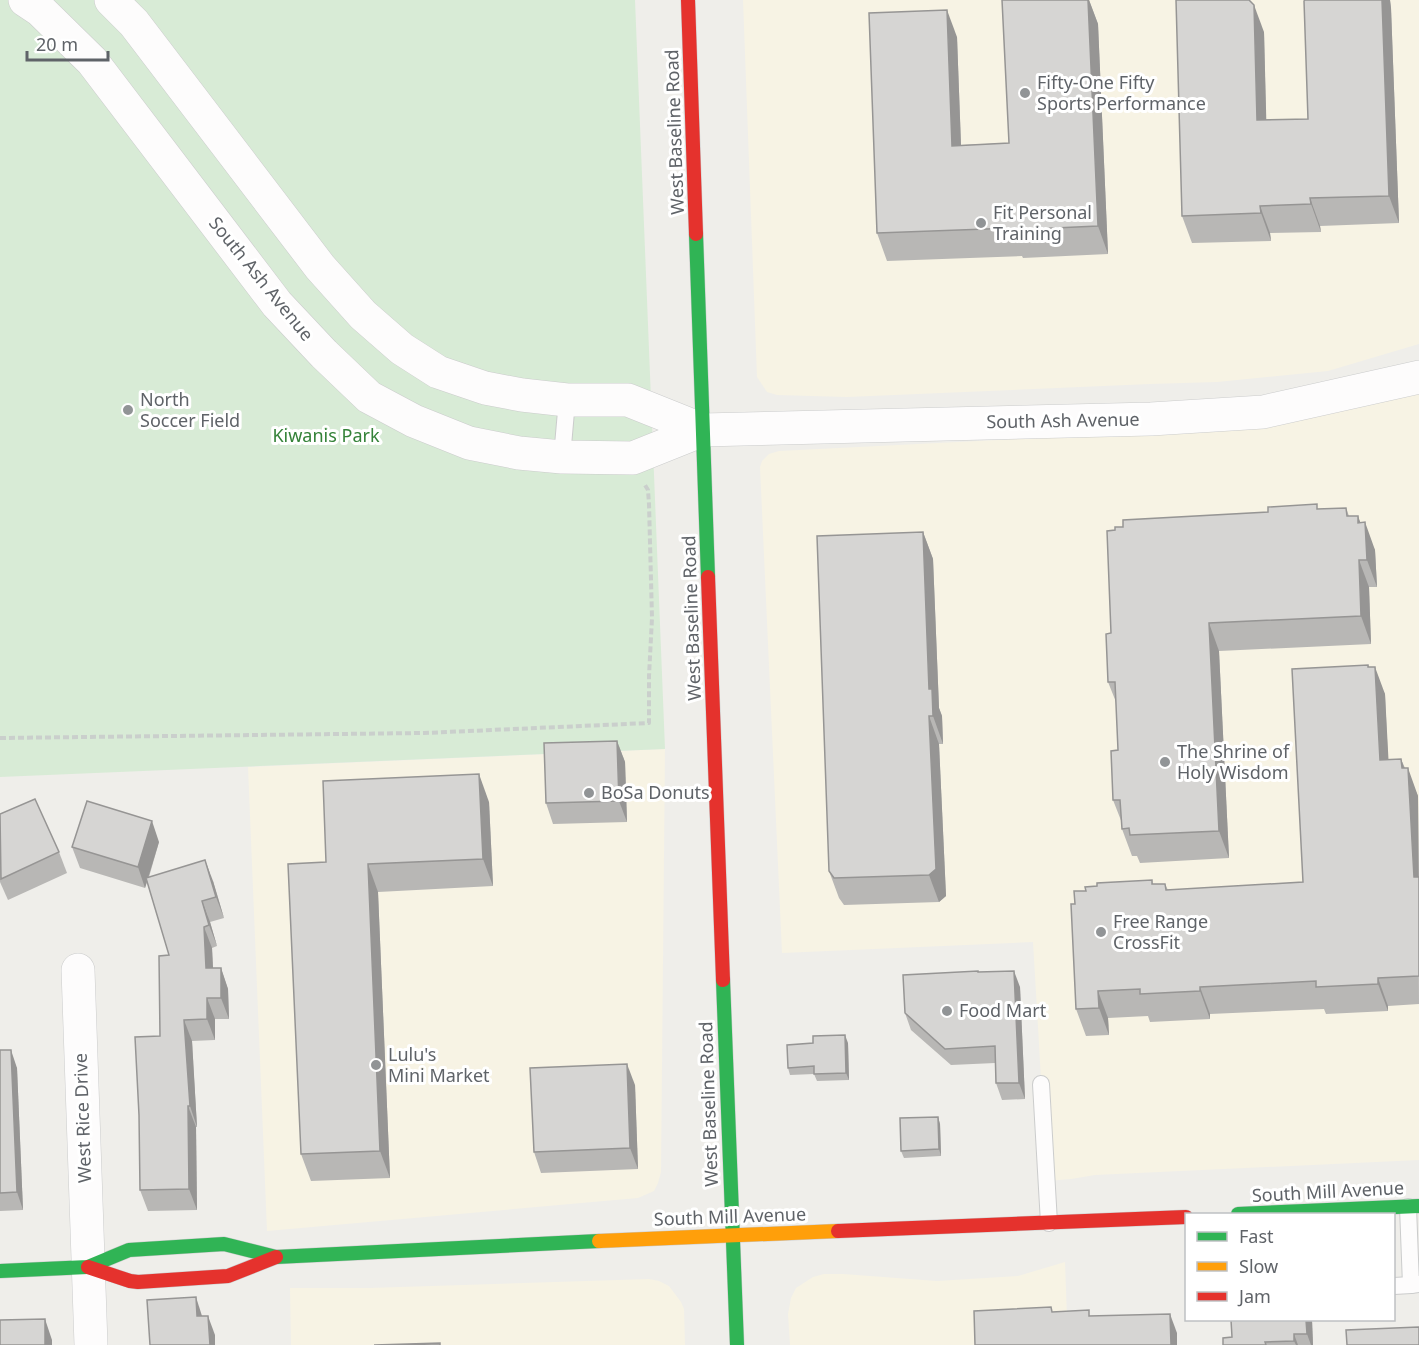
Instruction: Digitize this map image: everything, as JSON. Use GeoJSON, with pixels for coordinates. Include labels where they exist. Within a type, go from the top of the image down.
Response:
{"type":"FeatureCollection","features":[{"type":"Feature","properties":{"kind":"main road","name":"West Baseline Road"},"geometry":{"type":"LineString","coordinates":[[688,0],[737,1345]]}},
{"type":"Feature","properties":{"kind":"main road","name":"South Mill Avenue"},"geometry":{"type":"LineString","coordinates":[[1282,1213],[1413,1207]]}},
{"type":"Feature","properties":{"kind":"main road","name":"South Mill Avenue"},"geometry":{"type":"LineString","coordinates":[[0,1271],[88,1267],[129,1250],[224,1244],[276,1257],[733,1235],[1185,1217]]}},
{"type":"Feature","properties":{"kind":"main road","name":"South Mill Avenue"},"geometry":{"type":"LineString","coordinates":[[88,1267],[138,1282],[228,1276],[276,1257]]}},
{"type":"Feature","properties":{"kind":"street","name":"South Ash Avenue"},"geometry":{"type":"LineString","coordinates":[[25,0],[40,10],[92,61],[277,304],[324,354],[369,397],[414,421],[469,443],[519,453],[562,457],[633,458],[704,430],[1151,419],[1263,412],[1419,377]]}},
{"type":"Feature","properties":{"kind":"street","name":"South Ash Avenue"},"geometry":{"type":"LineString","coordinates":[[111,0],[134,23],[320,267],[363,315],[402,350],[438,372],[485,388],[567,400],[628,400],[704,430]]}},
{"type":"Feature","properties":{"kind":"street","name":"West Rice Drive"},"geometry":{"type":"LineString","coordinates":[[78,970],[91,1345]]}},
{"type":"Feature","properties":{"kind":"lane"},"geometry":{"type":"LineString","coordinates":[[562,457],[567,400]]}},
{"type":"Feature","properties":{"kind":"lane"},"geometry":{"type":"LineString","coordinates":[[1041,1084],[1049,1223]]}},
{"type":"Feature","properties":{"kind":"lane"},"geometry":{"type":"LineString","coordinates":[[1395,1286],[1415,1285],[1413,1207]]}},
{"type":"Feature","properties":{"kind":"path"},"geometry":{"type":"LineString","coordinates":[[0,738],[424,733],[649,723],[652,618],[650,504],[648,490],[638,480]]}},
{"type":"Feature","properties":{"kind":"shaded area"},"geometry":{"type":"Polygon","coordinates":[[[743,0],[1419,0],[1419,344],[1328,371],[1217,382],[847,397],[777,395],[767,392],[757,377],[743,0]]]}},
{"type":"Feature","properties":{"kind":"shaded area"},"geometry":{"type":"Polygon","coordinates":[[[1419,389],[1419,1160],[1095,1175],[1047,1181],[1033,942],[782,953],[760,467],[762,461],[769,454],[779,451],[1274,426],[1419,389]]]}},
{"type":"Feature","properties":{"kind":"shaded area"},"geometry":{"type":"Polygon","coordinates":[[[665,749],[661,1172],[654,1191],[638,1198],[267,1231],[248,767],[665,749]]]}},
{"type":"Feature","properties":{"kind":"shaded area"},"geometry":{"type":"Polygon","coordinates":[[[1065,1262],[1068,1345],[790,1345],[788,1314],[791,1298],[796,1288],[813,1277],[824,1274],[843,1274],[937,1281],[1018,1276],[1065,1262]]]}},
{"type":"Feature","properties":{"kind":"shaded area"},"geometry":{"type":"Polygon","coordinates":[[[649,1279],[669,1286],[681,1302],[684,1309],[685,1345],[291,1345],[290,1288],[369,1288],[649,1279]]]}},
{"type":"Feature","properties":{"kind":"green space","name":"Kiwanis Park"},"geometry":{"type":"Polygon","coordinates":[[[0,0],[635,0],[665,749],[0,777],[0,0]]]}},
{"type":"Feature","properties":{"kind":"building"},"geometry":{"type":"Polygon","coordinates":[[[1002,0],[1088,0],[1098,226],[877,233],[869,13],[947,10],[952,146],[1009,143],[1002,0]]]}},
{"type":"Feature","properties":{"kind":"building"},"geometry":{"type":"Polygon","coordinates":[[[1176,0],[1249,0],[1254,5],[1257,120],[1308,119],[1305,0],[1382,0],[1389,196],[1310,198],[1311,204],[1260,206],[1261,213],[1182,216],[1176,0]]]}},
{"type":"Feature","properties":{"kind":"building"},"geometry":{"type":"Polygon","coordinates":[[[1317,504],[1317,509],[1346,508],[1347,516],[1358,516],[1358,523],[1365,522],[1367,560],[1359,560],[1361,616],[1209,623],[1219,831],[1130,835],[1129,828],[1122,829],[1120,800],[1113,800],[1111,751],[1118,750],[1115,682],[1108,682],[1106,634],[1111,633],[1107,531],[1115,530],[1115,527],[1123,527],[1123,520],[1268,512],[1268,507],[1317,504]]]}},
{"type":"Feature","properties":{"kind":"building"},"geometry":{"type":"Polygon","coordinates":[[[923,532],[929,689],[932,689],[933,716],[929,716],[936,869],[929,875],[834,878],[829,871],[817,536],[923,532]]]}},
{"type":"Feature","properties":{"kind":"building"},"geometry":{"type":"Polygon","coordinates":[[[1368,665],[1368,667],[1375,667],[1380,760],[1401,759],[1402,768],[1408,768],[1414,877],[1419,877],[1419,976],[1378,978],[1378,984],[1316,987],[1316,981],[1200,987],[1200,991],[1140,994],[1140,989],[1098,991],[1099,1008],[1076,1009],[1071,904],[1075,904],[1074,891],[1086,891],[1085,887],[1097,886],[1097,883],[1152,880],[1152,884],[1165,884],[1166,890],[1303,882],[1292,669],[1368,665]]]}},
{"type":"Feature","properties":{"kind":"building"},"geometry":{"type":"Polygon","coordinates":[[[617,741],[619,801],[546,803],[544,743],[617,741]]]}},
{"type":"Feature","properties":{"kind":"building"},"geometry":{"type":"Polygon","coordinates":[[[479,774],[483,859],[368,864],[380,1151],[301,1154],[288,864],[326,862],[323,781],[479,774]]]}},
{"type":"Feature","properties":{"kind":"building"},"geometry":{"type":"Polygon","coordinates":[[[35,799],[59,852],[1,879],[0,814],[35,799]]]}},
{"type":"Feature","properties":{"kind":"building"},"geometry":{"type":"Polygon","coordinates":[[[87,801],[152,821],[138,867],[72,847],[87,801]]]}},
{"type":"Feature","properties":{"kind":"building"},"geometry":{"type":"Polygon","coordinates":[[[205,860],[216,897],[202,901],[209,925],[204,927],[206,968],[221,968],[221,998],[207,998],[207,1019],[184,1020],[190,1106],[188,1106],[189,1189],[140,1190],[135,1037],[160,1036],[159,956],[169,955],[146,878],[205,860]]]}},
{"type":"Feature","properties":{"kind":"building"},"geometry":{"type":"Polygon","coordinates":[[[1014,971],[1019,1083],[996,1083],[995,1046],[945,1049],[905,1013],[903,975],[1014,971]]]}},
{"type":"Feature","properties":{"kind":"building"},"geometry":{"type":"Polygon","coordinates":[[[845,1035],[846,1073],[814,1074],[814,1066],[788,1068],[787,1045],[813,1043],[813,1036],[845,1035]]]}},
{"type":"Feature","properties":{"kind":"building"},"geometry":{"type":"Polygon","coordinates":[[[0,1050],[11,1050],[17,1192],[0,1193],[0,1050]]]}},
{"type":"Feature","properties":{"kind":"building"},"geometry":{"type":"Polygon","coordinates":[[[627,1064],[630,1148],[534,1152],[530,1068],[627,1064]]]}},
{"type":"Feature","properties":{"kind":"building"},"geometry":{"type":"Polygon","coordinates":[[[938,1117],[939,1149],[901,1151],[900,1118],[938,1117]]]}},
{"type":"Feature","properties":{"kind":"building"},"geometry":{"type":"Polygon","coordinates":[[[196,1297],[197,1316],[208,1316],[210,1345],[150,1345],[147,1300],[196,1297]]]}},
{"type":"Feature","properties":{"kind":"building"},"geometry":{"type":"Polygon","coordinates":[[[1051,1307],[1052,1312],[1089,1310],[1089,1316],[1170,1314],[1171,1345],[975,1345],[974,1311],[1051,1307]]]}},
{"type":"Feature","properties":{"kind":"building"},"geometry":{"type":"Polygon","coordinates":[[[45,1319],[45,1345],[0,1345],[0,1320],[45,1319]]]}},
{"type":"Feature","properties":{"kind":"building"},"geometry":{"type":"Polygon","coordinates":[[[1231,1321],[1306,1321],[1307,1334],[1294,1334],[1294,1341],[1265,1342],[1266,1345],[1223,1345],[1223,1338],[1232,1337],[1231,1321]]]}},
{"type":"Feature","properties":{"kind":"building"},"geometry":{"type":"Polygon","coordinates":[[[1419,1327],[1419,1345],[1347,1345],[1346,1330],[1419,1327]]]}},
{"type":"Feature","properties":{"kind":"building"},"geometry":{"type":"Polygon","coordinates":[[[440,1343],[440,1345],[374,1345],[440,1343]]]}},
{"type":"Feature","properties":{"kind":"traffic: fast"},"geometry":{"type":"LineString","coordinates":[[696,234],[708,577]]}},
{"type":"Feature","properties":{"kind":"traffic: fast"},"geometry":{"type":"LineString","coordinates":[[723,980],[737,1345]]}},
{"type":"Feature","properties":{"kind":"traffic: fast"},"geometry":{"type":"LineString","coordinates":[[1261,1213],[1419,1206]]}},
{"type":"Feature","properties":{"kind":"traffic: fast"},"geometry":{"type":"LineString","coordinates":[[0,1271],[88,1267],[129,1250],[224,1244],[276,1257],[599,1241]]}},
{"type":"Feature","properties":{"kind":"traffic: slow"},"geometry":{"type":"LineString","coordinates":[[599,1241],[838,1231]]}},
{"type":"Feature","properties":{"kind":"traffic: jam"},"geometry":{"type":"LineString","coordinates":[[688,0],[696,234]]}},
{"type":"Feature","properties":{"kind":"traffic: jam"},"geometry":{"type":"LineString","coordinates":[[708,577],[723,980]]}},
{"type":"Feature","properties":{"kind":"traffic: jam"},"geometry":{"type":"LineString","coordinates":[[838,1231],[1185,1217]]}},
{"type":"Feature","properties":{"kind":"traffic: jam"},"geometry":{"type":"LineString","coordinates":[[88,1267],[138,1282],[228,1276],[276,1257]]}},
{"type":"Feature","properties":{"kind":"place","name":"Fifty-One Fifty Sports Performance"},"geometry":{"type":"Point","coordinates":[1025,93]}},
{"type":"Feature","properties":{"kind":"place","name":"Fit Personal Training"},"geometry":{"type":"Point","coordinates":[981,223]}},
{"type":"Feature","properties":{"kind":"place","name":"North Soccer Field"},"geometry":{"type":"Point","coordinates":[128,410]}},
{"type":"Feature","properties":{"kind":"place","name":"The Shrine of Holy Wisdom"},"geometry":{"type":"Point","coordinates":[1165,762]}},
{"type":"Feature","properties":{"kind":"place","name":"BoSa Donuts"},"geometry":{"type":"Point","coordinates":[589,793]}},
{"type":"Feature","properties":{"kind":"place","name":"Free Range CrossFit"},"geometry":{"type":"Point","coordinates":[1101,932]}},
{"type":"Feature","properties":{"kind":"place","name":"Food Mart"},"geometry":{"type":"Point","coordinates":[947,1011]}},
{"type":"Feature","properties":{"kind":"place","name":"Lulu's Mini Market"},"geometry":{"type":"Point","coordinates":[376,1065]}}]}
